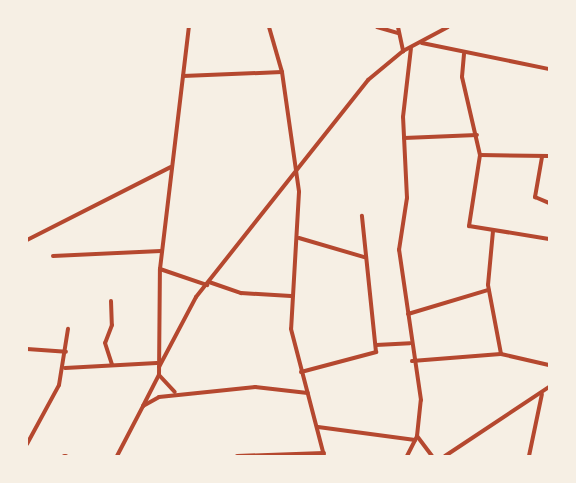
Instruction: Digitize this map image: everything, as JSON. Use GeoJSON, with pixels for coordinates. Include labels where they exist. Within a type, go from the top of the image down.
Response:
{"type":"FeatureCollection","features":[{"type":"Feature","properties":{"kind":"street"},"geometry":{"type":"LineString","coordinates":[[117,456],[159,375],[161,251],[189,27]]}},
{"type":"Feature","properties":{"kind":"street"},"geometry":{"type":"LineString","coordinates":[[237,456],[324,455],[301,372],[291,296],[299,238],[296,170],[282,72],[269,27]]}},
{"type":"Feature","properties":{"kind":"street"},"geometry":{"type":"LineString","coordinates":[[377,27],[398,33]]}},
{"type":"Feature","properties":{"kind":"street"},"geometry":{"type":"LineString","coordinates":[[398,27],[403,51]]}},
{"type":"Feature","properties":{"kind":"street"},"geometry":{"type":"LineString","coordinates":[[158,365],[184,316],[296,170],[369,80],[403,51],[448,27]]}},
{"type":"Feature","properties":{"kind":"street"},"geometry":{"type":"LineString","coordinates":[[421,43],[464,54],[549,69]]}},
{"type":"Feature","properties":{"kind":"street"},"geometry":{"type":"LineString","coordinates":[[407,456],[416,438],[420,390],[412,361],[399,250],[407,198],[404,138],[411,48]]}},
{"type":"Feature","properties":{"kind":"street"},"geometry":{"type":"LineString","coordinates":[[464,54],[462,77],[480,155],[469,223],[493,231],[549,239]]}},
{"type":"Feature","properties":{"kind":"street"},"geometry":{"type":"LineString","coordinates":[[183,76],[282,72]]}},
{"type":"Feature","properties":{"kind":"street"},"geometry":{"type":"LineString","coordinates":[[404,138],[477,135]]}},
{"type":"Feature","properties":{"kind":"street"},"geometry":{"type":"LineString","coordinates":[[480,155],[542,158],[549,156]]}},
{"type":"Feature","properties":{"kind":"street"},"geometry":{"type":"LineString","coordinates":[[542,158],[535,197],[549,203]]}},
{"type":"Feature","properties":{"kind":"street"},"geometry":{"type":"LineString","coordinates":[[27,240],[172,166]]}},
{"type":"Feature","properties":{"kind":"street"},"geometry":{"type":"LineString","coordinates":[[301,372],[368,358],[376,345],[362,216]]}},
{"type":"Feature","properties":{"kind":"street"},"geometry":{"type":"LineString","coordinates":[[493,231],[488,290],[501,354]]}},
{"type":"Feature","properties":{"kind":"street"},"geometry":{"type":"LineString","coordinates":[[299,238],[365,257]]}},
{"type":"Feature","properties":{"kind":"street"},"geometry":{"type":"LineString","coordinates":[[53,255],[161,251]]}},
{"type":"Feature","properties":{"kind":"street"},"geometry":{"type":"LineString","coordinates":[[160,269],[241,293],[291,296]]}},
{"type":"Feature","properties":{"kind":"street"},"geometry":{"type":"LineString","coordinates":[[408,314],[488,290]]}},
{"type":"Feature","properties":{"kind":"street"},"geometry":{"type":"LineString","coordinates":[[111,301],[112,325],[105,343],[112,365]]}},
{"type":"Feature","properties":{"kind":"street"},"geometry":{"type":"LineString","coordinates":[[27,444],[64,368],[68,329]]}},
{"type":"Feature","properties":{"kind":"street"},"geometry":{"type":"LineString","coordinates":[[376,345],[410,343]]}},
{"type":"Feature","properties":{"kind":"street"},"geometry":{"type":"LineString","coordinates":[[27,349],[66,352]]}},
{"type":"Feature","properties":{"kind":"street"},"geometry":{"type":"LineString","coordinates":[[412,361],[501,354],[549,364]]}},
{"type":"Feature","properties":{"kind":"street"},"geometry":{"type":"LineString","coordinates":[[64,368],[158,365]]}},
{"type":"Feature","properties":{"kind":"street"},"geometry":{"type":"LineString","coordinates":[[159,375],[176,392]]}},
{"type":"Feature","properties":{"kind":"street"},"geometry":{"type":"LineString","coordinates":[[142,406],[176,392],[255,387],[308,393]]}},
{"type":"Feature","properties":{"kind":"street"},"geometry":{"type":"LineString","coordinates":[[445,456],[549,388]]}},
{"type":"Feature","properties":{"kind":"street"},"geometry":{"type":"LineString","coordinates":[[528,456],[542,393]]}},
{"type":"Feature","properties":{"kind":"street"},"geometry":{"type":"LineString","coordinates":[[318,427],[416,438],[432,456]]}}]}
